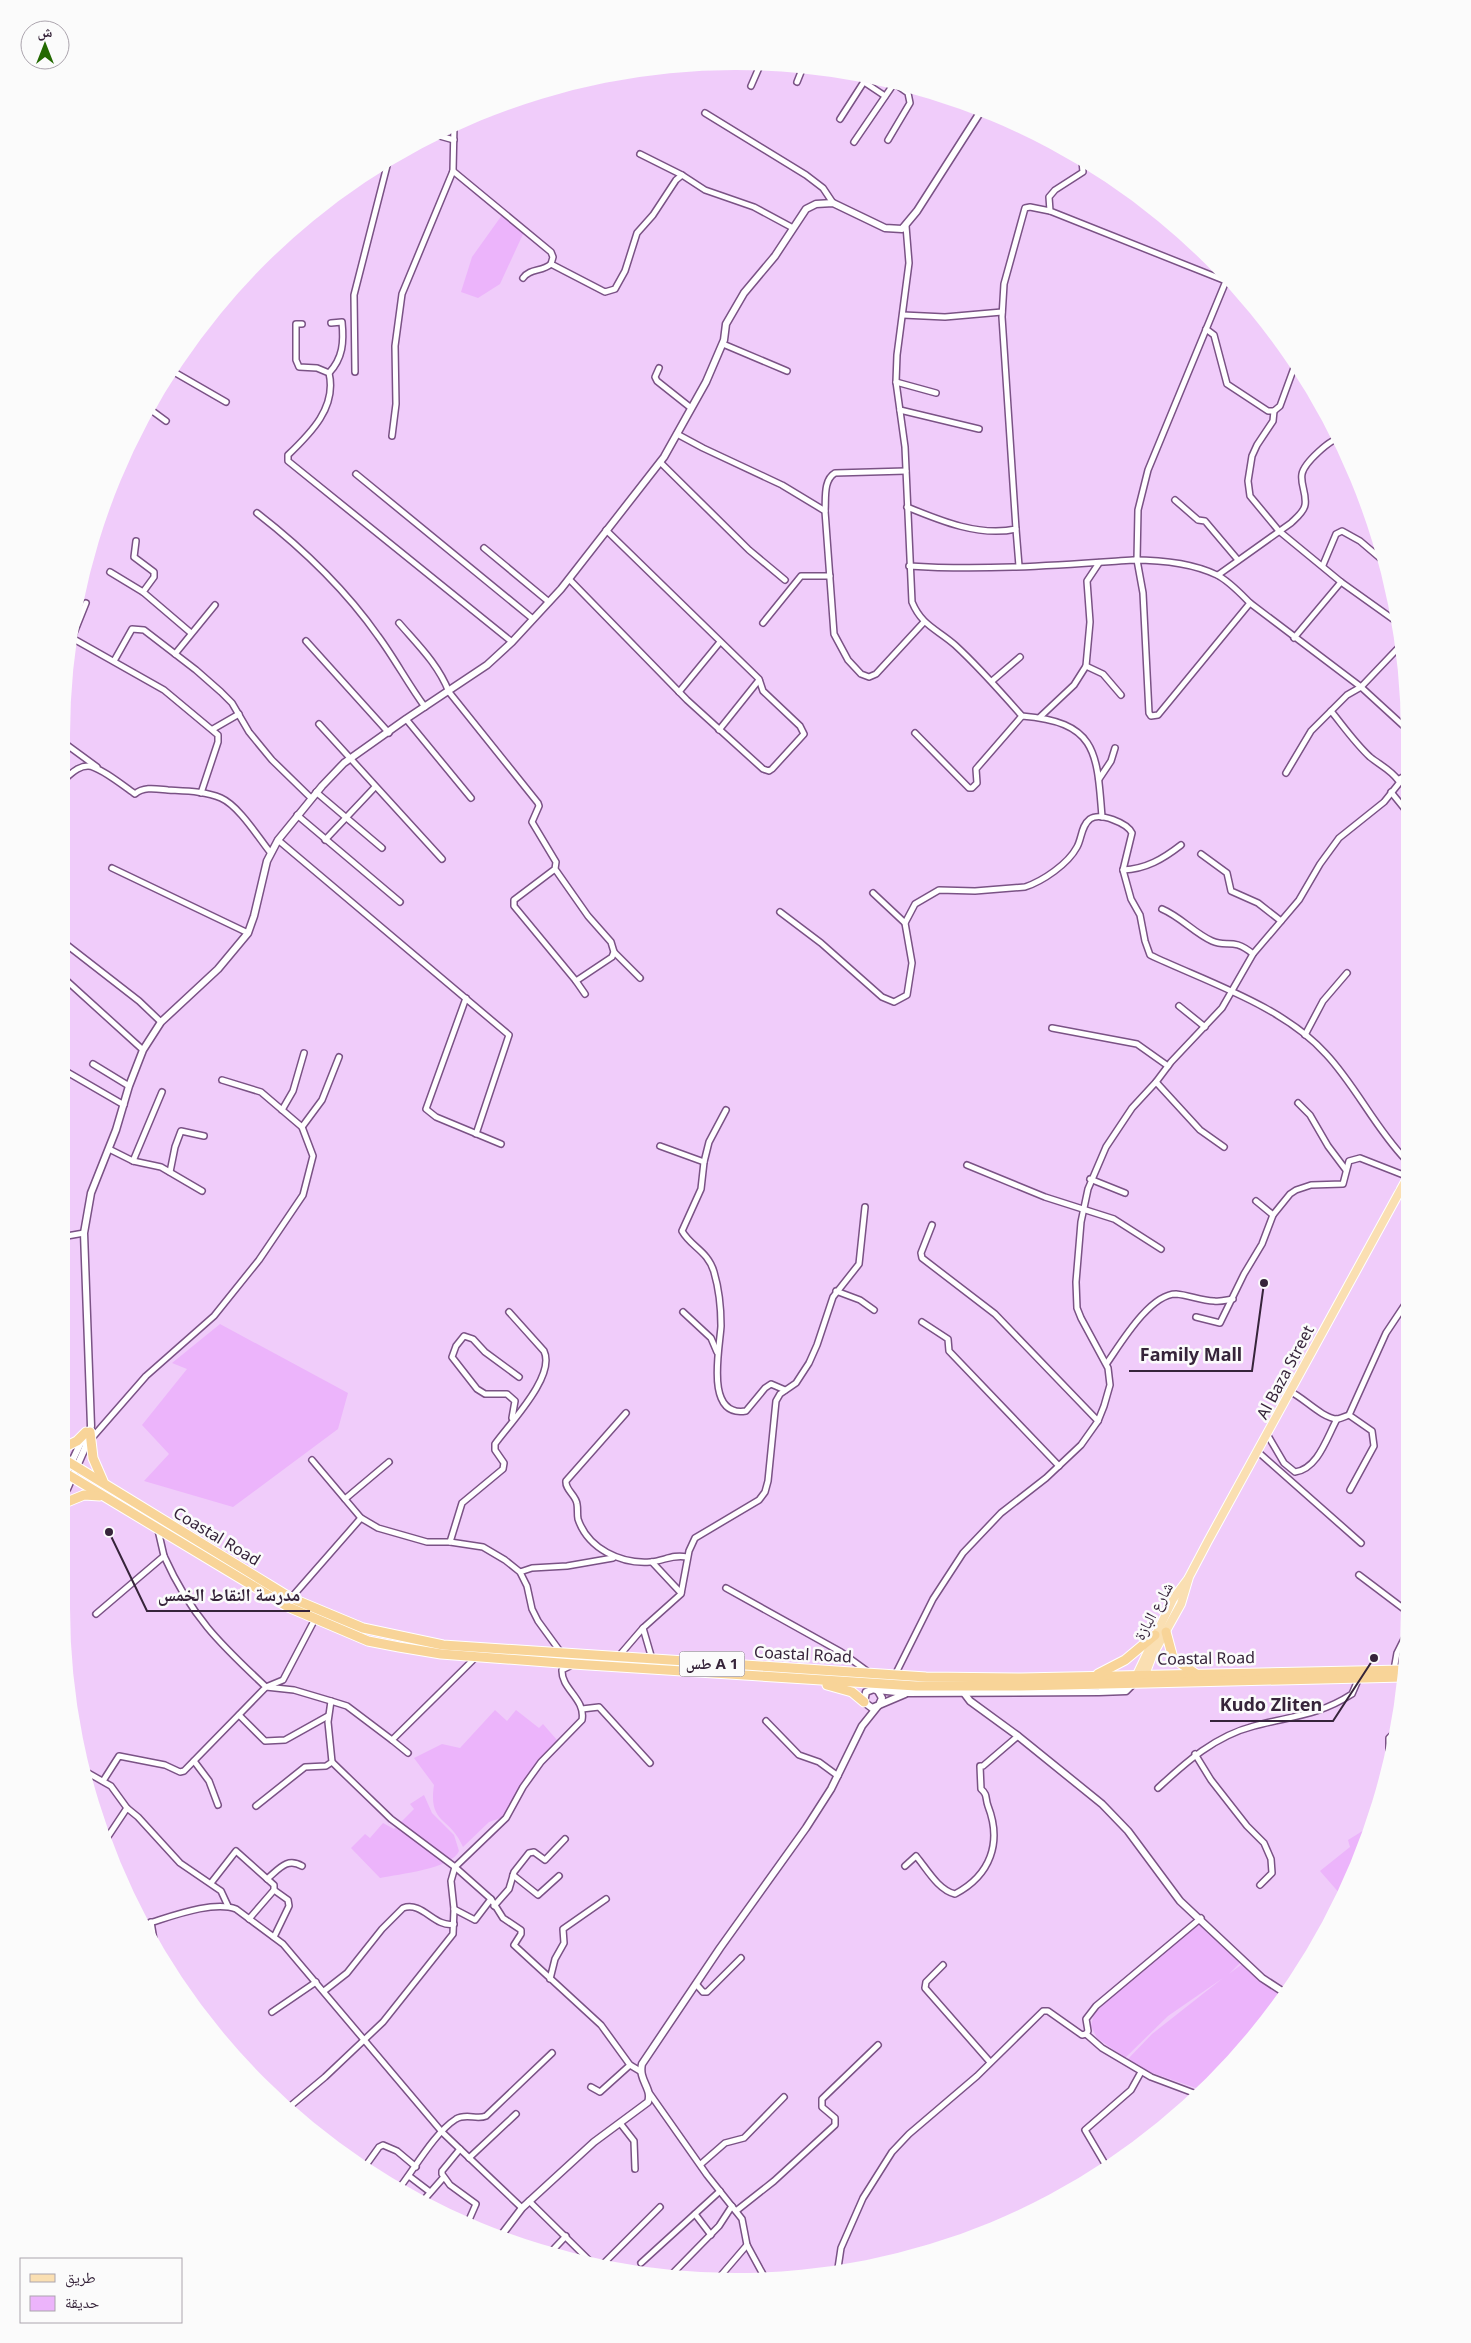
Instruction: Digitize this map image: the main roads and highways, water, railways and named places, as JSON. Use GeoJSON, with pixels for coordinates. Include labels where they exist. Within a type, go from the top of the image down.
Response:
{"type":"FeatureCollection","features":[{"type":"Feature","properties":{"kind":"highway"},"geometry":{"type":"LineString","coordinates":[[70,1444],[89,1435],[95,1464],[105,1484]]}},
{"type":"Feature","properties":{"kind":"highway","name":"Coastal Road"},"geometry":{"type":"LineString","coordinates":[[72,1463],[291,1598],[363,1628],[443,1645],[895,1675],[1021,1678],[1095,1675],[1139,1679],[1196,1674],[1398,1670]]}},
{"type":"Feature","properties":{"kind":"highway","name":"Coastal Road"},"geometry":{"type":"LineString","coordinates":[[70,1476],[253,1587],[315,1619],[368,1641],[441,1654],[930,1686],[1139,1679],[1358,1680],[1397,1678]]}},
{"type":"Feature","properties":{"kind":"highway"},"geometry":{"type":"LineString","coordinates":[[70,1501],[84,1495],[107,1499]]}},
{"type":"Feature","properties":{"kind":"highway"},"geometry":{"type":"LineString","coordinates":[[1166,1632],[1173,1658],[1196,1674]]}},
{"type":"Feature","properties":{"kind":"highway"},"geometry":{"type":"LineString","coordinates":[[1095,1675],[1125,1660],[1155,1635]]}},
{"type":"Feature","properties":{"kind":"highway"},"geometry":{"type":"LineString","coordinates":[[805,1679],[848,1690],[864,1702]]}},
{"type":"Feature","properties":{"kind":"main road","name":"Al Baza Street"},"geometry":{"type":"LineString","coordinates":[[1190,1577],[1401,1188]]}},
{"type":"Feature","properties":{"kind":"main road","name":"شارع البازة"},"geometry":{"type":"LineString","coordinates":[[1139,1679],[1181,1604],[1190,1577]]}},
{"type":"Feature","properties":{"kind":"main road","name":"شارع البازة"},"geometry":{"type":"LineString","coordinates":[[1139,1679],[1155,1635],[1173,1599],[1190,1577]]}},
{"type":"Feature","properties":{"kind":"place","name":"Family Mall"},"geometry":{"type":"Point","coordinates":[1264,1283]}},
{"type":"Feature","properties":{"kind":"place","name":"مدرسة النقاط الخمس"},"geometry":{"type":"Point","coordinates":[109,1532]}},
{"type":"Feature","properties":{"kind":"place","name":"Kudo Zliten"},"geometry":{"type":"Point","coordinates":[1374,1658]}}]}
